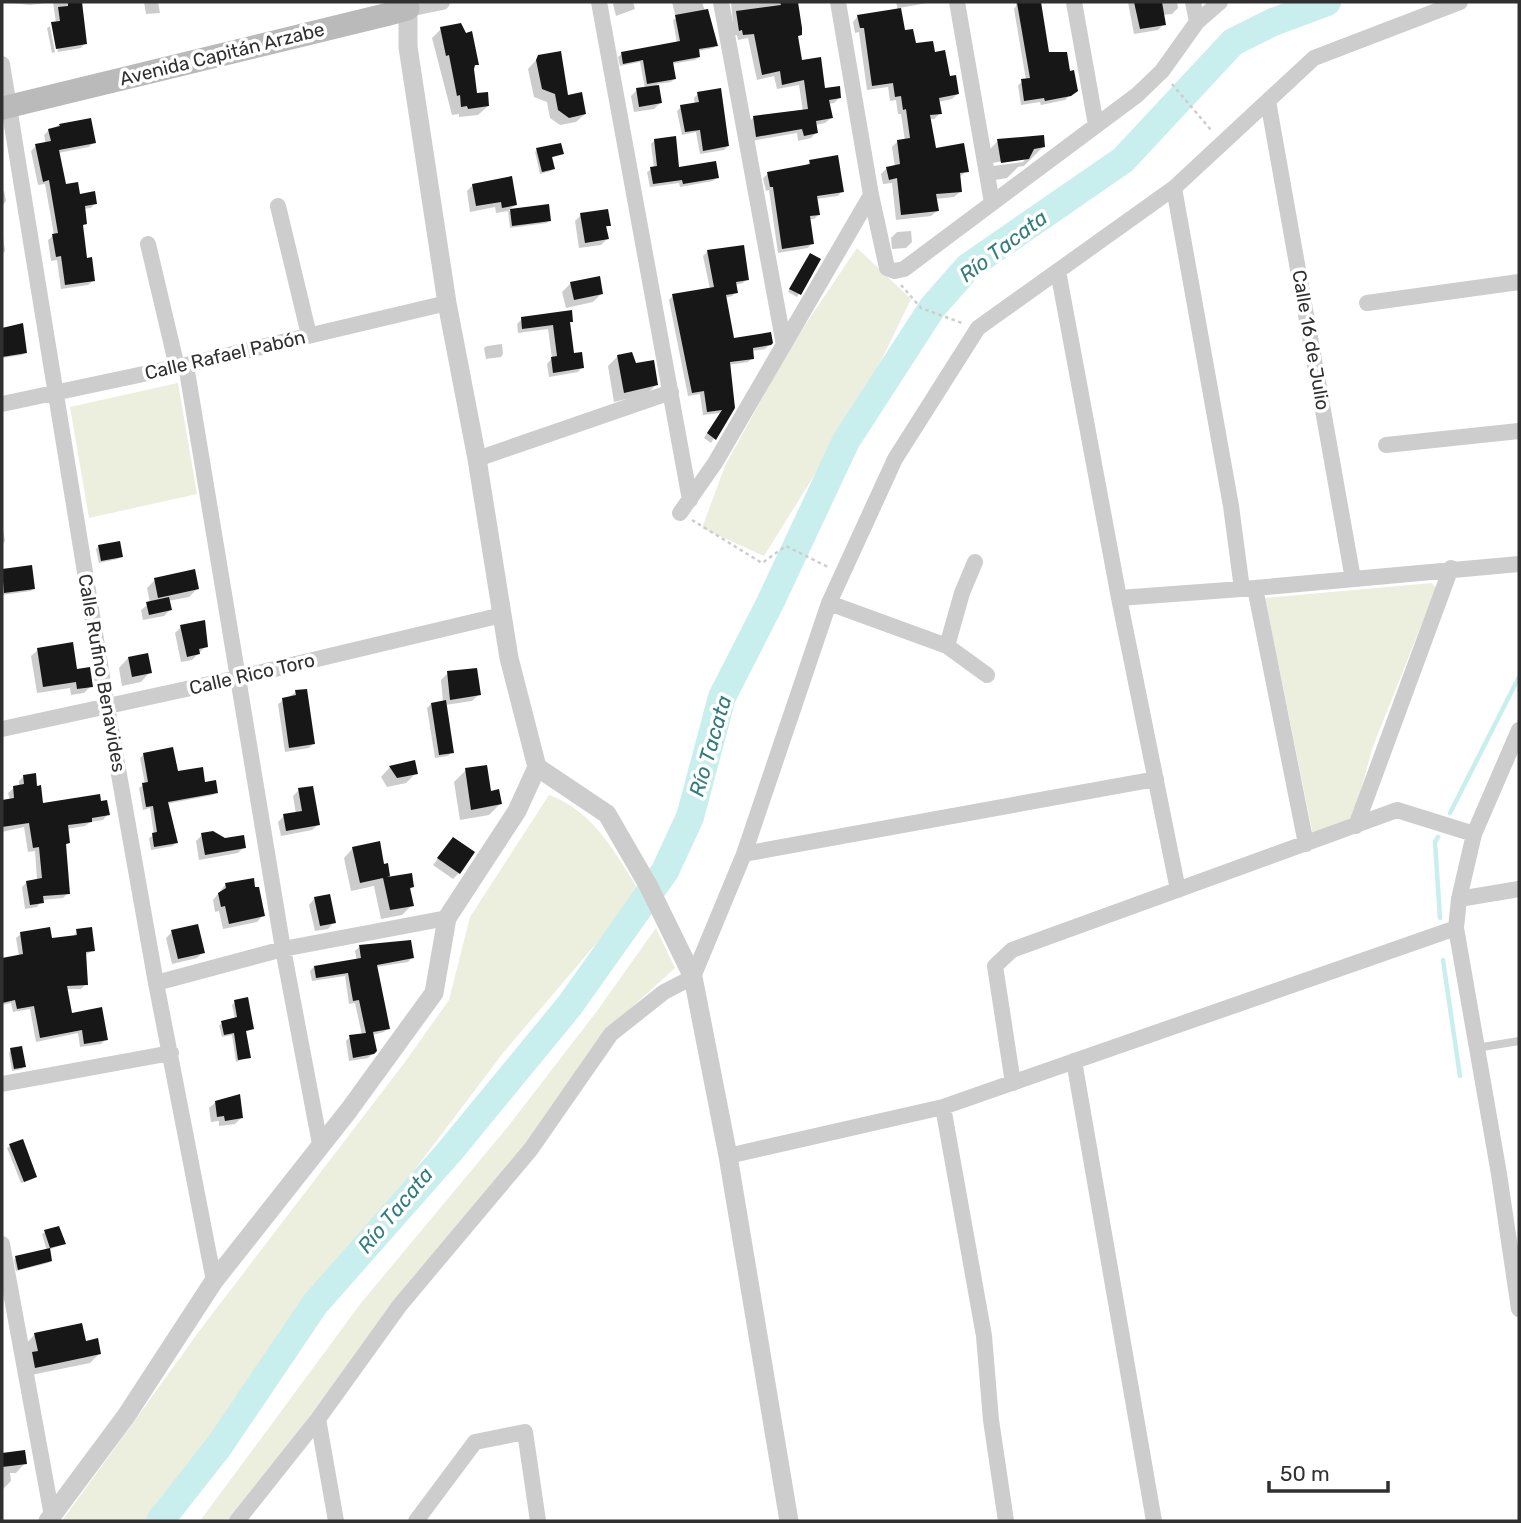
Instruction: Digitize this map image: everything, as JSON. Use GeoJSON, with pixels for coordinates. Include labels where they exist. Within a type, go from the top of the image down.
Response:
{"type":"FeatureCollection","features":[{"type":"Feature","properties":{"kind":"main road","name":"Avenida Capitán Arzabe"},"geometry":{"type":"LineString","coordinates":[[5,107],[398,7]]}},
{"type":"Feature","properties":{"kind":"street","name":"Avenida Capitán Arzabe"},"geometry":{"type":"LineString","coordinates":[[398,7],[442,2]]}},
{"type":"Feature","properties":{"kind":"street"},"geometry":{"type":"LineString","coordinates":[[599,2],[671,392],[685,507]]}},
{"type":"Feature","properties":{"kind":"street"},"geometry":{"type":"LineString","coordinates":[[721,2],[784,345]]}},
{"type":"Feature","properties":{"kind":"street"},"geometry":{"type":"LineString","coordinates":[[838,2],[871,195],[887,268],[895,271],[904,269],[1137,95],[1162,71],[1197,22],[1220,2]]}},
{"type":"Feature","properties":{"kind":"street"},"geometry":{"type":"LineString","coordinates":[[957,2],[992,203]]}},
{"type":"Feature","properties":{"kind":"street"},"geometry":{"type":"LineString","coordinates":[[1074,2],[1096,125]]}},
{"type":"Feature","properties":{"kind":"street"},"geometry":{"type":"LineString","coordinates":[[1193,2],[1197,22]]}},
{"type":"Feature","properties":{"kind":"street"},"geometry":{"type":"LineString","coordinates":[[237,1521],[317,1419],[400,1305],[531,1149],[611,1034],[664,992],[693,976],[744,854],[829,603],[895,459],[978,328],[1174,188],[1314,58],[1460,2]]}},
{"type":"Feature","properties":{"kind":"street"},"geometry":{"type":"LineString","coordinates":[[50,1519],[126,1416],[214,1280],[349,1110],[434,993],[447,918],[517,811],[537,768],[509,658],[477,459],[447,303],[408,47],[398,7]]}},
{"type":"Feature","properties":{"kind":"street","name":"Calle Rufino Benavides"},"geometry":{"type":"LineString","coordinates":[[2,64],[5,107],[56,394],[107,707],[156,983],[214,1280]]}},
{"type":"Feature","properties":{"kind":"street","name":"Calle 16 de Julio"},"geometry":{"type":"LineString","coordinates":[[1268,101],[1353,579]]}},
{"type":"Feature","properties":{"kind":"street"},"geometry":{"type":"LineString","coordinates":[[1174,188],[1231,506],[1306,844]]}},
{"type":"Feature","properties":{"kind":"street"},"geometry":{"type":"LineString","coordinates":[[685,507],[715,463],[871,195]]}},
{"type":"Feature","properties":{"kind":"street"},"geometry":{"type":"LineString","coordinates":[[278,206],[309,335]]}},
{"type":"Feature","properties":{"kind":"street"},"geometry":{"type":"LineString","coordinates":[[148,244],[181,366],[283,949],[320,1144]]}},
{"type":"Feature","properties":{"kind":"street"},"geometry":{"type":"LineString","coordinates":[[1058,271],[1119,598],[1178,890]]}},
{"type":"Feature","properties":{"kind":"street"},"geometry":{"type":"LineString","coordinates":[[1367,303],[1519,282]]}},
{"type":"Feature","properties":{"kind":"street","name":"Calle Rafael Pabón"},"geometry":{"type":"LineString","coordinates":[[2,404],[181,366],[447,303]]}},
{"type":"Feature","properties":{"kind":"street"},"geometry":{"type":"LineString","coordinates":[[477,459],[671,392]]}},
{"type":"Feature","properties":{"kind":"street"},"geometry":{"type":"LineString","coordinates":[[1386,445],[1519,431]]}},
{"type":"Feature","properties":{"kind":"street"},"geometry":{"type":"LineString","coordinates":[[947,646],[962,593],[975,562]]}},
{"type":"Feature","properties":{"kind":"street"},"geometry":{"type":"LineString","coordinates":[[1119,598],[1519,564]]}},
{"type":"Feature","properties":{"kind":"street"},"geometry":{"type":"LineString","coordinates":[[1356,826],[1451,568]]}},
{"type":"Feature","properties":{"kind":"street"},"geometry":{"type":"LineString","coordinates":[[829,603],[947,646],[987,675]]}},
{"type":"Feature","properties":{"kind":"street","name":"Calle Rico Toro"},"geometry":{"type":"LineString","coordinates":[[2,729],[237,678],[502,615]]}},
{"type":"Feature","properties":{"kind":"street"},"geometry":{"type":"LineString","coordinates":[[1519,730],[1474,834],[1456,928],[1499,1174],[1519,1309]]}},
{"type":"Feature","properties":{"kind":"street"},"geometry":{"type":"LineString","coordinates":[[537,768],[607,814],[648,885],[693,976],[728,1156],[789,1521]]}},
{"type":"Feature","properties":{"kind":"street"},"geometry":{"type":"LineString","coordinates":[[744,854],[1156,779]]}},
{"type":"Feature","properties":{"kind":"street"},"geometry":{"type":"LineString","coordinates":[[1013,1083],[995,966],[1012,950],[1397,810],[1474,834]]}},
{"type":"Feature","properties":{"kind":"street"},"geometry":{"type":"LineString","coordinates":[[1460,899],[1519,890]]}},
{"type":"Feature","properties":{"kind":"street"},"geometry":{"type":"LineString","coordinates":[[156,983],[283,949],[447,918]]}},
{"type":"Feature","properties":{"kind":"street"},"geometry":{"type":"LineString","coordinates":[[728,1156],[943,1107],[1456,928]]}},
{"type":"Feature","properties":{"kind":"street"},"geometry":{"type":"LineString","coordinates":[[2,1084],[171,1053]]}},
{"type":"Feature","properties":{"kind":"street"},"geometry":{"type":"LineString","coordinates":[[1074,1061],[1154,1521]]}},
{"type":"Feature","properties":{"kind":"street"},"geometry":{"type":"LineString","coordinates":[[943,1107],[984,1336],[991,1420],[1006,1521]]}},
{"type":"Feature","properties":{"kind":"street"},"geometry":{"type":"LineString","coordinates":[[2,1244],[50,1519]]}},
{"type":"Feature","properties":{"kind":"street"},"geometry":{"type":"LineString","coordinates":[[317,1419],[336,1521]]}},
{"type":"Feature","properties":{"kind":"street"},"geometry":{"type":"LineString","coordinates":[[415,1521],[475,1442],[525,1432],[538,1521]]}},
{"type":"Feature","properties":{"kind":"lane"},"geometry":{"type":"LineString","coordinates":[[1475,1048],[1519,1041]]}},
{"type":"Feature","properties":{"kind":"path"},"geometry":{"type":"LineString","coordinates":[[1175,88],[1223,143]]}},
{"type":"Feature","properties":{"kind":"path"},"geometry":{"type":"LineString","coordinates":[[895,271],[901,287],[920,308],[949,319]]}},
{"type":"Feature","properties":{"kind":"path"},"geometry":{"type":"LineString","coordinates":[[685,507],[762,563],[786,546],[842,574]]}},
{"type":"Feature","properties":{"kind":"green space"},"geometry":{"type":"Polygon","coordinates":[[[857,248],[911,299],[866,392],[764,556],[702,528],[725,466],[791,346],[857,248]]]}},
{"type":"Feature","properties":{"kind":"green space"},"geometry":{"type":"Polygon","coordinates":[[[178,383],[197,494],[89,518],[70,407],[178,383]]]}},
{"type":"Feature","properties":{"kind":"green space"},"geometry":{"type":"Polygon","coordinates":[[[1432,583],[1436,588],[1372,749],[1353,820],[1313,835],[1265,598],[1432,583]]]}},
{"type":"Feature","properties":{"kind":"green space"},"geometry":{"type":"Polygon","coordinates":[[[549,795],[579,811],[591,822],[612,848],[640,892],[503,1053],[149,1521],[62,1521],[203,1326],[405,1062],[449,1000],[470,917],[549,795]]]}},
{"type":"Feature","properties":{"kind":"green space"},"geometry":{"type":"Polygon","coordinates":[[[656,928],[675,968],[608,1029],[526,1146],[317,1407],[232,1521],[200,1521],[361,1303],[506,1129],[597,1011],[656,928]]]}},
{"type":"Feature","properties":{"kind":"building"},"geometry":{"type":"Polygon","coordinates":[[[68,2],[82,2],[87,44],[56,49],[51,22],[60,21],[58,7],[68,6],[68,2]]]}},
{"type":"Feature","properties":{"kind":"building"},"geometry":{"type":"Polygon","coordinates":[[[780,2],[798,2],[802,35],[798,36],[802,60],[821,57],[825,88],[840,86],[841,98],[829,100],[833,118],[816,121],[818,133],[804,136],[802,129],[756,137],[753,116],[808,109],[804,80],[782,85],[780,71],[762,75],[754,34],[743,35],[742,30],[739,31],[736,11],[781,5],[780,2]]]}},
{"type":"Feature","properties":{"kind":"building"},"geometry":{"type":"Polygon","coordinates":[[[1041,2],[1049,52],[1067,52],[1070,71],[1074,70],[1078,91],[1071,96],[1045,101],[1044,98],[1024,101],[1021,79],[1030,78],[1017,3],[1041,2]]]}},
{"type":"Feature","properties":{"kind":"building"},"geometry":{"type":"Polygon","coordinates":[[[1134,2],[1162,2],[1166,25],[1140,29],[1134,2]]]}},
{"type":"Feature","properties":{"kind":"building"},"geometry":{"type":"Polygon","coordinates":[[[901,8],[905,30],[913,29],[916,43],[933,41],[935,52],[945,50],[950,76],[956,75],[959,94],[939,98],[942,114],[930,115],[936,148],[964,143],[969,172],[960,173],[962,192],[936,194],[939,211],[901,215],[897,178],[889,180],[886,167],[900,164],[897,140],[910,138],[906,109],[903,110],[901,96],[895,97],[893,83],[872,86],[864,28],[860,28],[857,15],[901,8]]]}},
{"type":"Feature","properties":{"kind":"building"},"geometry":{"type":"Polygon","coordinates":[[[708,9],[718,46],[699,49],[700,57],[673,62],[676,79],[647,84],[643,60],[623,64],[621,52],[680,41],[675,15],[708,9]]]}},
{"type":"Feature","properties":{"kind":"building"},"geometry":{"type":"Polygon","coordinates":[[[461,23],[466,33],[472,31],[479,65],[475,65],[474,69],[477,93],[488,92],[489,106],[468,109],[467,106],[461,107],[460,95],[457,96],[440,27],[461,23]]]}},
{"type":"Feature","properties":{"kind":"building"},"geometry":{"type":"Polygon","coordinates":[[[561,51],[568,95],[582,92],[586,114],[569,118],[558,110],[555,94],[542,89],[536,60],[538,55],[561,51]]]}},
{"type":"Feature","properties":{"kind":"building"},"geometry":{"type":"Polygon","coordinates":[[[659,85],[662,103],[639,107],[636,88],[659,85]]]}},
{"type":"Feature","properties":{"kind":"building"},"geometry":{"type":"Polygon","coordinates":[[[721,88],[729,146],[703,151],[700,130],[685,132],[680,105],[699,102],[697,92],[721,88]]]}},
{"type":"Feature","properties":{"kind":"building"},"geometry":{"type":"Polygon","coordinates":[[[91,118],[96,143],[59,150],[66,184],[78,182],[80,194],[95,191],[97,204],[85,206],[87,224],[83,225],[87,258],[92,257],[95,281],[65,285],[61,256],[56,257],[52,234],[58,233],[49,180],[43,182],[35,144],[51,141],[48,129],[60,126],[59,124],[91,118]]]}},
{"type":"Feature","properties":{"kind":"building"},"geometry":{"type":"Polygon","coordinates":[[[1044,135],[1045,147],[1034,149],[1029,159],[1001,163],[997,139],[1044,135]]]}},
{"type":"Feature","properties":{"kind":"building"},"geometry":{"type":"Polygon","coordinates":[[[676,136],[679,167],[716,161],[719,178],[683,184],[682,180],[653,184],[650,167],[657,166],[654,139],[676,136]]]}},
{"type":"Feature","properties":{"kind":"building"},"geometry":{"type":"Polygon","coordinates":[[[561,143],[564,154],[552,157],[555,169],[542,172],[536,148],[561,143]]]}},
{"type":"Feature","properties":{"kind":"building"},"geometry":{"type":"Polygon","coordinates":[[[838,155],[844,192],[817,196],[820,215],[810,216],[814,244],[782,249],[773,187],[770,187],[767,172],[810,164],[809,160],[838,155]]]}},
{"type":"Feature","properties":{"kind":"building"},"geometry":{"type":"Polygon","coordinates":[[[512,176],[517,205],[502,208],[501,202],[476,206],[472,184],[512,176]]]}},
{"type":"Feature","properties":{"kind":"building"},"geometry":{"type":"Polygon","coordinates":[[[549,204],[551,221],[512,226],[510,209],[549,204]]]}},
{"type":"Feature","properties":{"kind":"building"},"geometry":{"type":"Polygon","coordinates":[[[608,209],[611,226],[606,226],[609,239],[585,243],[580,213],[608,209]]]}},
{"type":"Feature","properties":{"kind":"building"},"geometry":{"type":"Polygon","coordinates":[[[744,245],[749,280],[736,282],[738,293],[726,295],[734,338],[771,332],[773,343],[753,348],[754,359],[730,362],[735,408],[716,440],[707,433],[722,410],[707,412],[704,391],[692,393],[672,294],[714,287],[707,250],[744,245]]]}},
{"type":"Feature","properties":{"kind":"building"},"geometry":{"type":"Polygon","coordinates":[[[810,253],[821,259],[801,295],[789,289],[810,253]]]}},
{"type":"Feature","properties":{"kind":"building"},"geometry":{"type":"Polygon","coordinates":[[[600,276],[603,294],[574,300],[570,282],[600,276]]]}},
{"type":"Feature","properties":{"kind":"building"},"geometry":{"type":"Polygon","coordinates":[[[572,310],[573,322],[570,322],[574,353],[582,352],[584,368],[553,373],[551,357],[557,356],[553,325],[522,329],[521,317],[572,310]]]}},
{"type":"Feature","properties":{"kind":"building"},"geometry":{"type":"Polygon","coordinates":[[[23,323],[27,353],[2,357],[2,328],[23,323]]]}},
{"type":"Feature","properties":{"kind":"building"},"geometry":{"type":"Polygon","coordinates":[[[632,352],[636,363],[654,360],[658,385],[624,393],[617,355],[632,352]]]}},
{"type":"Feature","properties":{"kind":"building"},"geometry":{"type":"Polygon","coordinates":[[[120,541],[123,557],[101,561],[98,545],[120,541]]]}},
{"type":"Feature","properties":{"kind":"building"},"geometry":{"type":"Polygon","coordinates":[[[32,565],[35,589],[4,593],[2,569],[32,565]]]}},
{"type":"Feature","properties":{"kind":"building"},"geometry":{"type":"Polygon","coordinates":[[[195,569],[199,589],[158,598],[154,578],[195,569]]]}},
{"type":"Feature","properties":{"kind":"building"},"geometry":{"type":"Polygon","coordinates":[[[169,597],[172,610],[149,615],[146,602],[169,597]]]}},
{"type":"Feature","properties":{"kind":"building"},"geometry":{"type":"Polygon","coordinates":[[[205,620],[208,647],[199,649],[200,654],[187,657],[180,625],[205,620]]]}},
{"type":"Feature","properties":{"kind":"building"},"geometry":{"type":"Polygon","coordinates":[[[73,642],[77,669],[90,667],[93,687],[77,689],[76,682],[43,687],[37,648],[73,642]]]}},
{"type":"Feature","properties":{"kind":"building"},"geometry":{"type":"Polygon","coordinates":[[[148,653],[152,673],[132,677],[128,657],[148,653]]]}},
{"type":"Feature","properties":{"kind":"building"},"geometry":{"type":"Polygon","coordinates":[[[477,668],[481,695],[450,700],[447,671],[477,668]]]}},
{"type":"Feature","properties":{"kind":"building"},"geometry":{"type":"Polygon","coordinates":[[[307,689],[315,744],[289,748],[282,698],[296,695],[295,690],[307,689]]]}},
{"type":"Feature","properties":{"kind":"building"},"geometry":{"type":"Polygon","coordinates":[[[446,700],[454,753],[439,755],[431,703],[446,700]]]}},
{"type":"Feature","properties":{"kind":"building"},"geometry":{"type":"Polygon","coordinates":[[[173,747],[178,771],[203,767],[205,782],[216,780],[218,793],[168,802],[178,843],[154,847],[152,833],[157,832],[153,806],[146,807],[142,783],[148,782],[143,753],[173,747]]]}},
{"type":"Feature","properties":{"kind":"building"},"geometry":{"type":"Polygon","coordinates":[[[415,760],[418,774],[397,778],[389,766],[415,760]]]}},
{"type":"Feature","properties":{"kind":"building"},"geometry":{"type":"Polygon","coordinates":[[[487,765],[491,791],[499,789],[502,804],[471,810],[465,768],[487,765]]]}},
{"type":"Feature","properties":{"kind":"building"},"geometry":{"type":"Polygon","coordinates":[[[36,773],[37,786],[41,785],[43,803],[100,794],[101,801],[107,800],[110,815],[92,818],[92,822],[68,825],[70,843],[66,844],[70,894],[43,896],[44,903],[30,905],[26,881],[42,878],[39,847],[33,848],[29,823],[2,827],[2,800],[14,798],[13,786],[24,784],[23,775],[36,773]]]}},
{"type":"Feature","properties":{"kind":"building"},"geometry":{"type":"Polygon","coordinates":[[[313,786],[320,825],[286,831],[283,814],[302,811],[298,788],[313,786]]]}},
{"type":"Feature","properties":{"kind":"building"},"geometry":{"type":"Polygon","coordinates":[[[213,831],[225,838],[244,835],[246,848],[205,855],[201,833],[213,831]]]}},
{"type":"Feature","properties":{"kind":"building"},"geometry":{"type":"Polygon","coordinates":[[[453,837],[475,852],[460,874],[437,858],[453,837]]]}},
{"type":"Feature","properties":{"kind":"building"},"geometry":{"type":"Polygon","coordinates":[[[380,841],[384,864],[388,863],[390,876],[387,877],[412,873],[414,887],[410,888],[414,906],[390,910],[383,878],[360,883],[352,847],[380,841]]]}},
{"type":"Feature","properties":{"kind":"building"},"geometry":{"type":"Polygon","coordinates":[[[254,878],[255,887],[259,887],[265,916],[229,924],[225,906],[221,907],[218,893],[226,888],[225,883],[254,878]]]}},
{"type":"Feature","properties":{"kind":"building"},"geometry":{"type":"Polygon","coordinates":[[[330,894],[336,923],[320,926],[314,897],[330,894]]]}},
{"type":"Feature","properties":{"kind":"building"},"geometry":{"type":"Polygon","coordinates":[[[198,924],[205,953],[178,959],[171,930],[198,924]]]}},
{"type":"Feature","properties":{"kind":"building"},"geometry":{"type":"Polygon","coordinates":[[[50,927],[52,938],[77,935],[76,929],[92,927],[95,951],[86,952],[88,985],[67,986],[72,1013],[102,1007],[108,1040],[84,1044],[82,1030],[40,1038],[34,1006],[17,1009],[15,1000],[2,1003],[2,958],[23,954],[20,932],[50,927]]]}},
{"type":"Feature","properties":{"kind":"building"},"geometry":{"type":"Polygon","coordinates":[[[411,940],[414,958],[377,965],[390,1029],[373,1032],[377,1051],[374,1054],[353,1058],[349,1035],[366,1033],[359,1000],[353,1001],[348,973],[316,978],[314,966],[361,958],[359,945],[411,940]]]}},
{"type":"Feature","properties":{"kind":"building"},"geometry":{"type":"Polygon","coordinates":[[[248,997],[254,1029],[246,1031],[251,1058],[238,1060],[234,1033],[224,1035],[221,1021],[237,1017],[234,1000],[248,997]]]}},
{"type":"Feature","properties":{"kind":"building"},"geometry":{"type":"Polygon","coordinates":[[[22,1046],[26,1067],[14,1069],[10,1048],[22,1046]]]}},
{"type":"Feature","properties":{"kind":"building"},"geometry":{"type":"Polygon","coordinates":[[[240,1094],[243,1118],[225,1121],[224,1116],[217,1117],[215,1101],[240,1094]]]}},
{"type":"Feature","properties":{"kind":"building"},"geometry":{"type":"Polygon","coordinates":[[[23,1139],[37,1177],[24,1182],[9,1144],[23,1139]]]}},
{"type":"Feature","properties":{"kind":"building"},"geometry":{"type":"Polygon","coordinates":[[[59,1226],[66,1244],[50,1248],[44,1230],[59,1226]]]}},
{"type":"Feature","properties":{"kind":"building"},"geometry":{"type":"Polygon","coordinates":[[[50,1248],[52,1261],[18,1270],[15,1256],[50,1248]]]}},
{"type":"Feature","properties":{"kind":"building"},"geometry":{"type":"Polygon","coordinates":[[[82,1323],[86,1341],[98,1338],[101,1354],[35,1368],[32,1352],[38,1351],[34,1333],[82,1323]]]}},
{"type":"Feature","properties":{"kind":"building"},"geometry":{"type":"Polygon","coordinates":[[[25,1450],[27,1464],[2,1467],[2,1453],[25,1450]]]}},
{"type":"Feature","properties":{"kind":"waterway","name":"Río Tacata"},"geometry":{"type":"LineString","coordinates":[[160,1521],[219,1446],[315,1304],[450,1151],[570,1005],[665,871],[690,817],[722,697],[770,603],[846,441],[932,308],[968,267],[1123,160],[1233,42],[1273,22],[1327,2]]}},
{"type":"Feature","properties":{"kind":"waterway"},"geometry":{"type":"LineString","coordinates":[[1450,813],[1519,677]]}},
{"type":"Feature","properties":{"kind":"waterway"},"geometry":{"type":"LineString","coordinates":[[1438,837],[1435,842],[1440,918]]}},
{"type":"Feature","properties":{"kind":"waterway"},"geometry":{"type":"LineString","coordinates":[[1443,960],[1460,1076]]}}]}
